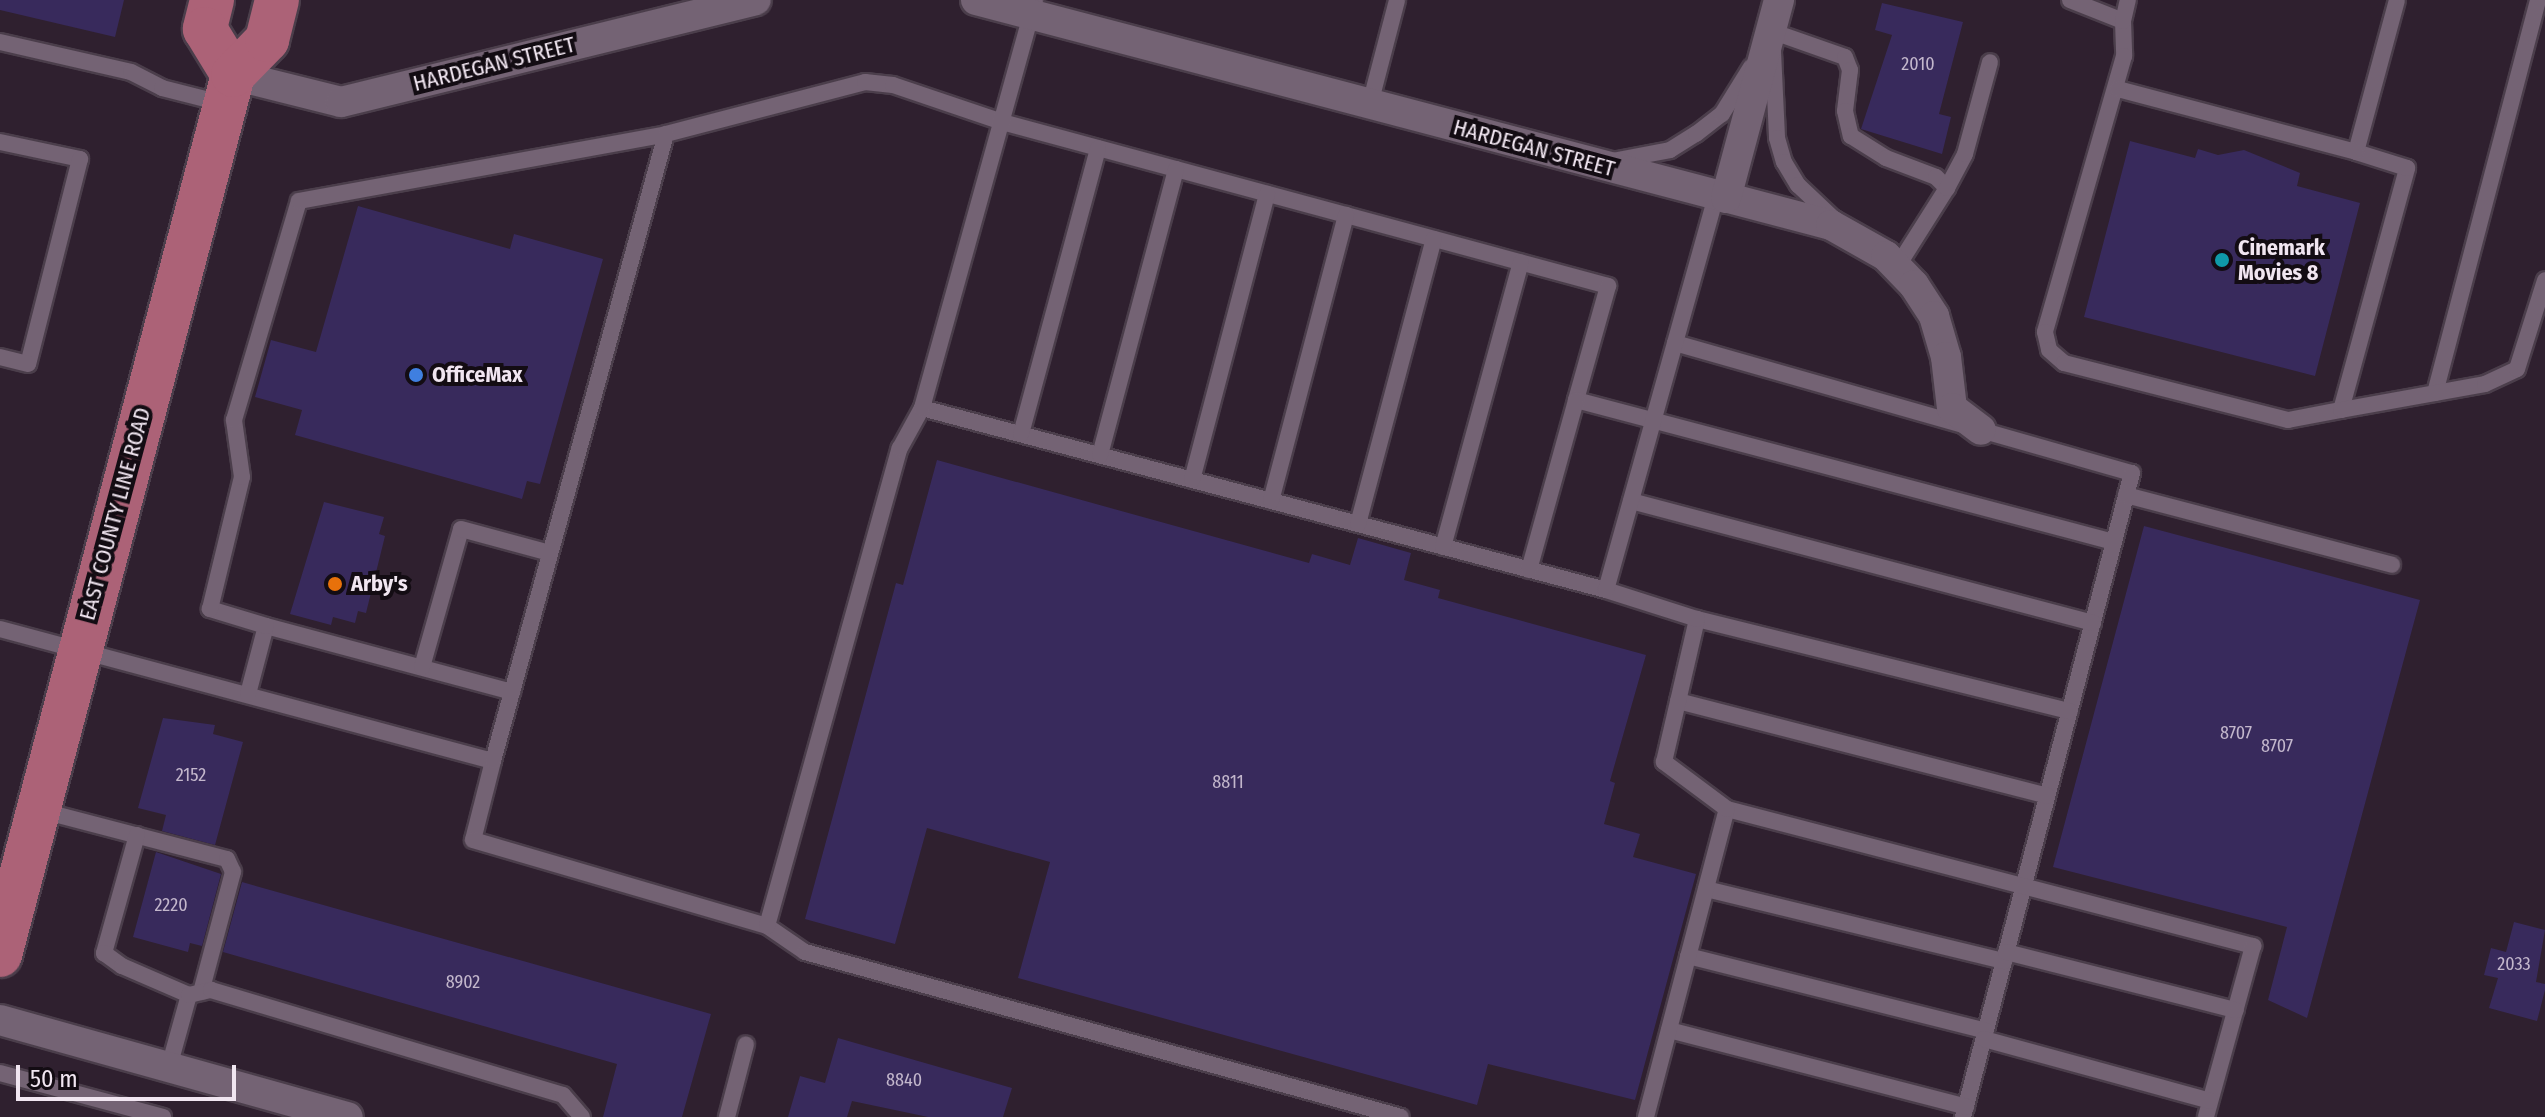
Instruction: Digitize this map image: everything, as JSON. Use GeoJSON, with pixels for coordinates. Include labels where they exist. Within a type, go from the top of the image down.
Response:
{"type":"FeatureCollection","features":[{"type":"Feature","properties":{"kind":"main road"},"geometry":{"type":"LineString","coordinates":[[212,0],[205,29],[229,90]]}},
{"type":"Feature","properties":{"kind":"main road","name":"EAST COUNTY LINE ROAD"},"geometry":{"type":"LineString","coordinates":[[0,955],[229,90],[267,40],[277,0]]}},
{"type":"Feature","properties":{"kind":"street","name":"HARDEGAN STREET"},"geometry":{"type":"LineString","coordinates":[[229,90],[341,102],[756,0]]}},
{"type":"Feature","properties":{"kind":"street","name":"HARDEGAN STREET"},"geometry":{"type":"LineString","coordinates":[[976,0],[1034,7],[1370,104],[1851,234],[1897,267],[1934,316],[1946,357],[1952,408],[1981,430]]}},
{"type":"Feature","properties":{"kind":"street"},"geometry":{"type":"LineString","coordinates":[[1721,197],[1779,0]]}},
{"type":"Feature","properties":{"kind":"street"},"geometry":{"type":"LineString","coordinates":[[0,1020],[348,1117]]}},
{"type":"Feature","properties":{"kind":"lane"},"geometry":{"type":"LineString","coordinates":[[1370,104],[1397,0]]}},
{"type":"Feature","properties":{"kind":"lane"},"geometry":{"type":"LineString","coordinates":[[2070,0],[2123,21]]}},
{"type":"Feature","properties":{"kind":"lane"},"geometry":{"type":"LineString","coordinates":[[2128,0],[2123,21],[2118,89],[2045,332],[2049,350],[2064,363],[2288,420],[2485,384],[2517,369],[2545,280]]}},
{"type":"Feature","properties":{"kind":"lane"},"geometry":{"type":"LineString","coordinates":[[2356,152],[2397,0]]}},
{"type":"Feature","properties":{"kind":"lane"},"geometry":{"type":"LineString","coordinates":[[2435,393],[2538,0]]}},
{"type":"Feature","properties":{"kind":"lane"},"geometry":{"type":"LineString","coordinates":[[767,926],[900,448],[922,408],[1034,7]]}},
{"type":"Feature","properties":{"kind":"lane"},"geometry":{"type":"LineString","coordinates":[[1595,164],[1670,150],[1696,134],[1722,114],[1771,31]]}},
{"type":"Feature","properties":{"kind":"lane"},"geometry":{"type":"LineString","coordinates":[[1771,31],[1845,57],[1850,70],[1845,111],[1851,136],[1886,158],[1936,177],[1947,188]]}},
{"type":"Feature","properties":{"kind":"lane"},"geometry":{"type":"LineString","coordinates":[[1771,31],[1777,138],[1784,162],[1798,185],[1851,234]]}},
{"type":"Feature","properties":{"kind":"lane"},"geometry":{"type":"LineString","coordinates":[[0,42],[131,72],[162,88],[229,90]]}},
{"type":"Feature","properties":{"kind":"lane"},"geometry":{"type":"LineString","coordinates":[[1897,267],[1965,154],[1990,62]]}},
{"type":"Feature","properties":{"kind":"lane"},"geometry":{"type":"LineString","coordinates":[[512,692],[210,609],[242,477],[234,420],[299,201],[666,134],[865,82],[893,85],[1002,122],[1608,286],[1529,570]]}},
{"type":"Feature","properties":{"kind":"lane"},"geometry":{"type":"LineString","coordinates":[[2118,89],[2407,168],[2341,410]]}},
{"type":"Feature","properties":{"kind":"lane"},"geometry":{"type":"LineString","coordinates":[[666,134],[473,840],[767,926],[805,952],[1401,1117]]}},
{"type":"Feature","properties":{"kind":"lane"},"geometry":{"type":"LineString","coordinates":[[0,142],[80,159],[28,364],[0,357]]}},
{"type":"Feature","properties":{"kind":"lane"},"geometry":{"type":"LineString","coordinates":[[1021,434],[1098,148]]}},
{"type":"Feature","properties":{"kind":"lane"},"geometry":{"type":"LineString","coordinates":[[1100,455],[1176,169]]}},
{"type":"Feature","properties":{"kind":"lane"},"geometry":{"type":"LineString","coordinates":[[1192,480],[1267,194]]}},
{"type":"Feature","properties":{"kind":"lane"},"geometry":{"type":"LineString","coordinates":[[1606,590],[1675,343],[1721,197]]}},
{"type":"Feature","properties":{"kind":"lane"},"geometry":{"type":"LineString","coordinates":[[1271,501],[1346,215]]}},
{"type":"Feature","properties":{"kind":"lane"},"geometry":{"type":"LineString","coordinates":[[1358,524],[1434,239]]}},
{"type":"Feature","properties":{"kind":"lane"},"geometry":{"type":"LineString","coordinates":[[1443,547],[1521,262]]}},
{"type":"Feature","properties":{"kind":"lane"},"geometry":{"type":"LineString","coordinates":[[1669,1030],[1965,1112],[2132,473],[1675,343]]}},
{"type":"Feature","properties":{"kind":"lane"},"geometry":{"type":"LineString","coordinates":[[1576,400],[2114,542]]}},
{"type":"Feature","properties":{"kind":"lane"},"geometry":{"type":"LineString","coordinates":[[922,408],[1606,590],[1697,619],[2070,711]]}},
{"type":"Feature","properties":{"kind":"lane"},"geometry":{"type":"LineString","coordinates":[[2126,495],[2392,565]]}},
{"type":"Feature","properties":{"kind":"lane"},"geometry":{"type":"LineString","coordinates":[[1631,501],[2093,623]]}},
{"type":"Feature","properties":{"kind":"lane"},"geometry":{"type":"LineString","coordinates":[[422,667],[461,529],[550,553]]}},
{"type":"Feature","properties":{"kind":"lane"},"geometry":{"type":"LineString","coordinates":[[1688,956],[1985,1035],[2208,1109],[2253,946],[1727,809],[1664,762],[1697,619]]}},
{"type":"Feature","properties":{"kind":"lane"},"geometry":{"type":"LineString","coordinates":[[248,694],[266,626]]}},
{"type":"Feature","properties":{"kind":"lane"},"geometry":{"type":"LineString","coordinates":[[0,629],[493,761]]}},
{"type":"Feature","properties":{"kind":"lane"},"geometry":{"type":"LineString","coordinates":[[1678,701],[2047,796]]}},
{"type":"Feature","properties":{"kind":"lane"},"geometry":{"type":"LineString","coordinates":[[38,809],[227,859],[233,872],[169,1067]]}},
{"type":"Feature","properties":{"kind":"lane"},"geometry":{"type":"LineString","coordinates":[[1646,1117],[1727,809]]}},
{"type":"Feature","properties":{"kind":"lane"},"geometry":{"type":"LineString","coordinates":[[137,835],[104,953],[122,966],[195,993],[211,990],[563,1095],[582,1117]]}},
{"type":"Feature","properties":{"kind":"lane"},"geometry":{"type":"LineString","coordinates":[[1706,889],[2236,1010]]}},
{"type":"Feature","properties":{"kind":"lane"},"geometry":{"type":"LineString","coordinates":[[727,1117],[746,1044]]}},
{"type":"Feature","properties":{"kind":"lane"},"geometry":{"type":"LineString","coordinates":[[0,1073],[163,1117]]}},
{"type":"Feature","properties":{"kind":"building"},"geometry":{"type":"Polygon","coordinates":[[[0,0],[124,0],[115,37],[0,10],[0,0]]]}},
{"type":"Feature","properties":{"kind":"building"},"geometry":{"type":"Polygon","coordinates":[[[1882,3],[1963,22],[1939,114],[1951,117],[1942,154],[1861,129],[1892,35],[1875,30],[1882,3]]]}},
{"type":"Feature","properties":{"kind":"building","name":"Cinemark Movies 8"},"geometry":{"type":"Polygon","coordinates":[[[2130,141],[2195,158],[2198,149],[2218,155],[2244,150],[2300,173],[2297,186],[2360,203],[2315,376],[2084,317],[2130,141]]]}},
{"type":"Feature","properties":{"kind":"building","name":"OfficeMax"},"geometry":{"type":"Polygon","coordinates":[[[358,206],[510,249],[514,234],[603,259],[540,484],[527,481],[522,499],[295,435],[302,410],[255,397],[271,340],[316,352],[358,206]]]}},
{"type":"Feature","properties":{"kind":"building"},"geometry":{"type":"Polygon","coordinates":[[[937,460],[1309,563],[1312,554],[1350,565],[1358,538],[1411,553],[1404,580],[1440,590],[1438,598],[1646,655],[1610,781],[1615,783],[1604,824],[1640,834],[1633,857],[1696,874],[1635,1100],[1488,1064],[1477,1105],[1018,978],[1050,862],[927,828],[895,944],[805,919],[896,583],[903,585],[937,460]]]}},
{"type":"Feature","properties":{"kind":"building","name":"Arby's"},"geometry":{"type":"Polygon","coordinates":[[[324,502],[384,517],[379,534],[385,536],[366,613],[358,611],[355,623],[333,617],[331,625],[290,614],[324,502]]]}},
{"type":"Feature","properties":{"kind":"building"},"geometry":{"type":"Polygon","coordinates":[[[2144,526],[2420,600],[2307,1018],[2268,1000],[2287,927],[2053,867],[2144,526]]]}},
{"type":"Feature","properties":{"kind":"building"},"geometry":{"type":"Polygon","coordinates":[[[163,718],[215,725],[213,734],[243,742],[215,845],[162,831],[166,815],[138,808],[163,718]]]}},
{"type":"Feature","properties":{"kind":"building"},"geometry":{"type":"Polygon","coordinates":[[[156,852],[221,874],[202,946],[190,943],[188,952],[133,937],[156,852]]]}},
{"type":"Feature","properties":{"kind":"building"},"geometry":{"type":"Polygon","coordinates":[[[242,882],[711,1014],[682,1117],[603,1117],[617,1064],[223,952],[242,882]]]}},
{"type":"Feature","properties":{"kind":"building"},"geometry":{"type":"Polygon","coordinates":[[[2514,922],[2545,930],[2536,982],[2545,984],[2545,990],[2537,1021],[2489,1008],[2498,978],[2484,975],[2491,948],[2506,952],[2514,922]]]}},
{"type":"Feature","properties":{"kind":"building"},"geometry":{"type":"Polygon","coordinates":[[[838,1038],[1012,1088],[1003,1117],[928,1117],[852,1101],[847,1117],[788,1117],[800,1076],[825,1083],[838,1038]]]}},
{"type":"Feature","properties":{"kind":"place","name":"Cinemark Movies 8"},"geometry":{"type":"Point","coordinates":[2222,260]}},
{"type":"Feature","properties":{"kind":"place","name":"OfficeMax"},"geometry":{"type":"Point","coordinates":[416,375]}},
{"type":"Feature","properties":{"kind":"place","name":"Arby's"},"geometry":{"type":"Point","coordinates":[335,584]}}]}
